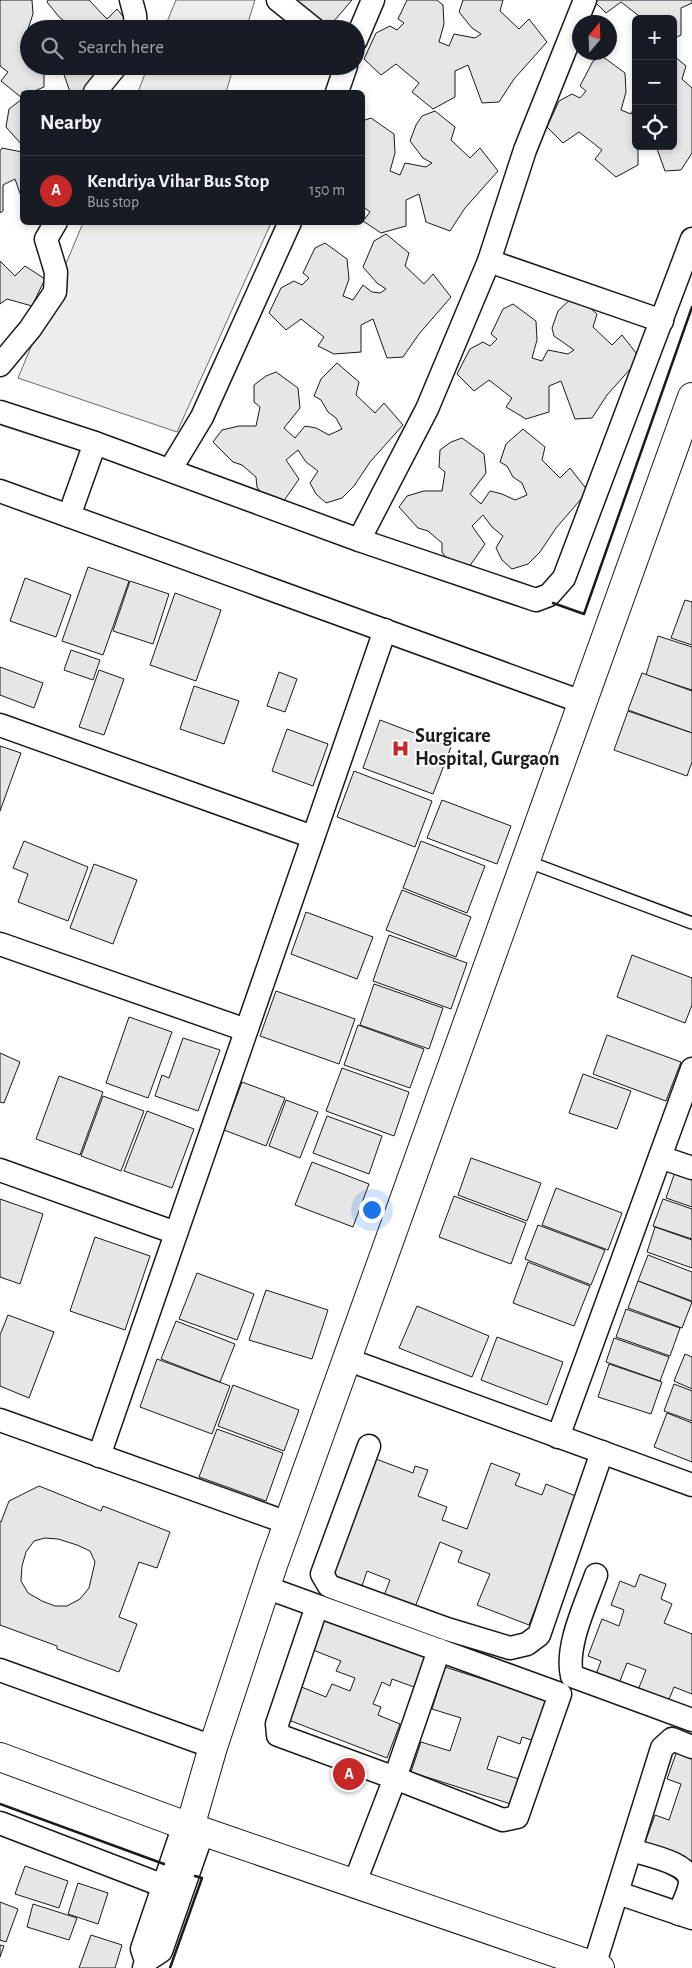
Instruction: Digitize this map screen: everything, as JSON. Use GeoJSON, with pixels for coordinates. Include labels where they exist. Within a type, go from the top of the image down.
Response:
{"type":"FeatureCollection","features":[{"type":"Feature","properties":{"kind":"street"},"geometry":{"type":"LineString","coordinates":[[131,0],[135,20]]}},
{"type":"Feature","properties":{"kind":"street"},"geometry":{"type":"LineString","coordinates":[[278,0],[303,20]]}},
{"type":"Feature","properties":{"kind":"street"},"geometry":{"type":"LineString","coordinates":[[364,20],[373,0]]}},
{"type":"Feature","properties":{"kind":"street"},"geometry":{"type":"LineString","coordinates":[[358,540],[428,409],[489,261],[526,150],[585,0]]}},
{"type":"Feature","properties":{"kind":"street"},"geometry":{"type":"LineString","coordinates":[[97,90],[109,75]]}},
{"type":"Feature","properties":{"kind":"street"},"geometry":{"type":"LineString","coordinates":[[338,90],[343,75]]}},
{"type":"Feature","properties":{"kind":"street"},"geometry":{"type":"LineString","coordinates":[[0,365],[30,329],[55,292],[56,272],[46,239],[54,225]]}},
{"type":"Feature","properties":{"kind":"street"},"geometry":{"type":"LineString","coordinates":[[170,470],[202,418],[289,225]]}},
{"type":"Feature","properties":{"kind":"street"},"geometry":{"type":"LineString","coordinates":[[0,412],[95,443],[358,540],[536,600],[549,596],[564,578],[692,238]]}},
{"type":"Feature","properties":{"kind":"street"},"geometry":{"type":"LineString","coordinates":[[489,261],[662,321]]}},
{"type":"Feature","properties":{"kind":"street"},"geometry":{"type":"LineString","coordinates":[[192,1828],[164,1886],[142,1949],[145,1964],[161,1951],[192,1828],[212,1747],[265,1588],[692,398]]}},
{"type":"Feature","properties":{"kind":"street"},"geometry":{"type":"LineString","coordinates":[[69,516],[95,443]]}},
{"type":"Feature","properties":{"kind":"street"},"geometry":{"type":"LineString","coordinates":[[0,491],[582,702]]}},
{"type":"Feature","properties":{"kind":"street"},"geometry":{"type":"LineString","coordinates":[[100,1456],[384,630]]}},
{"type":"Feature","properties":{"kind":"street"},"geometry":{"type":"LineString","coordinates":[[0,724],[313,836]]}},
{"type":"Feature","properties":{"kind":"street"},"geometry":{"type":"LineString","coordinates":[[0,944],[246,1030]]}},
{"type":"Feature","properties":{"kind":"street"},"geometry":{"type":"LineString","coordinates":[[558,1436],[692,1069]]}},
{"type":"Feature","properties":{"kind":"street"},"geometry":{"type":"LineString","coordinates":[[660,1157],[692,1168]]}},
{"type":"Feature","properties":{"kind":"street"},"geometry":{"type":"LineString","coordinates":[[0,1170],[176,1233]]}},
{"type":"Feature","properties":{"kind":"street"},"geometry":{"type":"LineString","coordinates":[[346,1359],[692,1485]]}},
{"type":"Feature","properties":{"kind":"street"},"geometry":{"type":"LineString","coordinates":[[0,1420],[288,1522]]}},
{"type":"Feature","properties":{"kind":"street"},"geometry":{"type":"LineString","coordinates":[[369,1446],[322,1574],[329,1586],[447,1629],[510,1648],[527,1644],[539,1635],[602,1452]]}},
{"type":"Feature","properties":{"kind":"street"},"geometry":{"type":"LineString","coordinates":[[596,1575],[574,1639],[570,1668],[572,1676],[692,1720]]}},
{"type":"Feature","properties":{"kind":"street"},"geometry":{"type":"LineString","coordinates":[[265,1588],[317,1606],[560,1694],[517,1817],[503,1820],[278,1735],[277,1724],[317,1606]]}},
{"type":"Feature","properties":{"kind":"street"},"geometry":{"type":"LineString","coordinates":[[355,1882],[395,1778],[439,1650]]}},
{"type":"Feature","properties":{"kind":"street"},"geometry":{"type":"LineString","coordinates":[[0,1670],[212,1747]]}},
{"type":"Feature","properties":{"kind":"street"},"geometry":{"type":"LineString","coordinates":[[0,1757],[192,1828],[355,1882],[597,1967],[662,1748],[672,1740],[692,1746]]}},
{"type":"Feature","properties":{"kind":"street"},"geometry":{"type":"LineString","coordinates":[[0,1823],[164,1886]]}},
{"type":"Feature","properties":{"kind":"street"},"geometry":{"type":"LineString","coordinates":[[618,1893],[686,1916],[690,1882],[687,1872],[677,1865],[631,1850]]}},
{"type":"Feature","properties":{"kind":"lane"},"geometry":{"type":"LineString","coordinates":[[526,861],[692,923]]}},
{"type":"Feature","properties":{"kind":"shaded area"},"geometry":{"type":"Polygon","coordinates":[[[176,0],[255,0],[249,20],[168,20],[176,0]]]}},
{"type":"Feature","properties":{"kind":"shaded area"},"geometry":{"type":"Polygon","coordinates":[[[145,75],[231,75],[227,90],[139,90],[145,75]]]}},
{"type":"Feature","properties":{"kind":"shaded area"},"geometry":{"type":"Polygon","coordinates":[[[82,225],[270,225],[177,432],[18,378],[82,225]]]}},
{"type":"Feature","properties":{"kind":"building"},"geometry":{"type":"Polygon","coordinates":[[[0,0],[32,0],[33,14],[31,20],[20,20],[20,75],[44,75],[44,87],[37,90],[20,90],[20,96],[1,81],[8,72],[0,66],[0,0]]]}},
{"type":"Feature","properties":{"kind":"building"},"geometry":{"type":"Polygon","coordinates":[[[48,0],[89,0],[107,19],[117,9],[126,20],[63,20],[47,2],[48,0]]]}},
{"type":"Feature","properties":{"kind":"building"},"geometry":{"type":"Polygon","coordinates":[[[294,0],[352,0],[335,20],[318,20],[294,0]]]}},
{"type":"Feature","properties":{"kind":"building"},"geometry":{"type":"Polygon","coordinates":[[[407,0],[437,0],[443,5],[444,24],[439,42],[449,46],[454,34],[475,38],[481,34],[472,28],[459,12],[463,0],[503,0],[500,11],[519,29],[529,19],[547,42],[514,79],[499,102],[482,103],[468,65],[455,71],[455,97],[433,109],[412,92],[419,83],[396,64],[381,75],[365,60],[376,33],[390,26],[397,30],[404,23],[398,19],[407,0]]]}},
{"type":"Feature","properties":{"kind":"building"},"geometry":{"type":"Polygon","coordinates":[[[593,0],[692,0],[692,3],[681,8],[681,35],[677,37],[677,15],[638,15],[621,2],[606,13],[593,0]]]}},
{"type":"Feature","properties":{"kind":"building"},"geometry":{"type":"Polygon","coordinates":[[[677,58],[686,66],[682,79],[692,88],[692,153],[681,170],[665,171],[657,150],[677,150],[677,58]]]}},
{"type":"Feature","properties":{"kind":"building"},"geometry":{"type":"Polygon","coordinates":[[[607,60],[625,73],[626,92],[621,110],[631,114],[632,112],[632,150],[638,150],[638,165],[616,177],[595,159],[602,150],[579,132],[563,143],[547,127],[559,101],[572,94],[580,98],[586,91],[580,86],[593,61],[607,60]]]}},
{"type":"Feature","properties":{"kind":"building"},"geometry":{"type":"Polygon","coordinates":[[[64,75],[99,75],[88,90],[69,90],[64,75]]]}},
{"type":"Feature","properties":{"kind":"building"},"geometry":{"type":"Polygon","coordinates":[[[20,101],[20,143],[6,127],[9,109],[20,101]]]}},
{"type":"Feature","properties":{"kind":"building"},"geometry":{"type":"Polygon","coordinates":[[[435,111],[455,127],[451,140],[470,158],[480,148],[498,171],[465,208],[450,231],[426,222],[419,194],[406,200],[406,226],[381,233],[365,222],[365,218],[370,212],[365,208],[365,120],[371,118],[394,134],[395,153],[390,171],[400,175],[405,163],[426,167],[432,163],[423,158],[410,141],[416,125],[422,116],[435,111]]]}},
{"type":"Feature","properties":{"kind":"building"},"geometry":{"type":"Polygon","coordinates":[[[2,148],[20,152],[20,193],[15,179],[3,185],[3,211],[0,213],[0,151],[2,148]]]}},
{"type":"Feature","properties":{"kind":"building"},"geometry":{"type":"Polygon","coordinates":[[[386,234],[409,253],[405,266],[424,284],[433,274],[451,297],[419,334],[403,357],[387,358],[373,319],[361,325],[361,352],[334,354],[318,346],[324,337],[301,319],[286,330],[269,313],[281,288],[294,281],[302,285],[309,278],[303,273],[315,248],[325,243],[347,259],[349,279],[343,296],[353,300],[363,285],[372,292],[380,293],[386,289],[377,283],[363,267],[374,241],[386,234]]]}},
{"type":"Feature","properties":{"kind":"building"},"geometry":{"type":"Polygon","coordinates":[[[0,261],[15,276],[25,266],[45,279],[32,306],[7,299],[0,304],[0,261]]]}},
{"type":"Feature","properties":{"kind":"building"},"geometry":{"type":"Polygon","coordinates":[[[575,295],[597,314],[593,327],[612,345],[622,335],[640,358],[607,395],[592,418],[575,419],[561,381],[549,386],[549,412],[526,419],[506,407],[512,398],[489,380],[474,391],[457,374],[470,349],[483,342],[490,346],[497,339],[491,334],[503,309],[513,304],[536,321],[537,340],[532,358],[542,361],[548,350],[568,354],[574,350],[554,336],[552,328],[558,311],[575,295]]]}},
{"type":"Feature","properties":{"kind":"building"},"geometry":{"type":"Polygon","coordinates":[[[337,363],[359,382],[356,395],[375,413],[384,403],[403,425],[370,462],[354,486],[342,498],[326,503],[316,494],[310,483],[318,471],[306,462],[298,450],[286,460],[299,479],[281,505],[268,504],[257,487],[256,477],[242,465],[233,462],[213,442],[222,430],[239,426],[256,426],[260,407],[254,402],[254,385],[266,376],[276,372],[298,388],[300,408],[284,428],[295,438],[305,426],[316,428],[329,435],[342,429],[336,418],[328,412],[321,400],[314,396],[321,379],[337,363]]]}},
{"type":"Feature","properties":{"kind":"building"},"geometry":{"type":"Polygon","coordinates":[[[523,429],[545,447],[542,460],[560,478],[570,468],[588,491],[556,528],[540,552],[528,564],[512,569],[502,560],[496,548],[503,536],[492,527],[483,515],[472,526],[485,544],[467,570],[454,570],[442,552],[442,543],[428,531],[418,528],[399,507],[407,496],[424,491],[442,491],[445,472],[439,467],[440,450],[451,442],[462,438],[484,454],[486,473],[470,494],[481,504],[490,491],[515,500],[527,495],[522,483],[513,477],[507,466],[500,462],[506,444],[523,429]]]}},
{"type":"Feature","properties":{"kind":"building"},"geometry":{"type":"Polygon","coordinates":[[[88,567],[129,581],[103,655],[62,641],[88,567]]]}},
{"type":"Feature","properties":{"kind":"building"},"geometry":{"type":"Polygon","coordinates":[[[25,578],[71,595],[56,637],[10,621],[25,578]]]}},
{"type":"Feature","properties":{"kind":"building"},"geometry":{"type":"Polygon","coordinates":[[[130,581],[169,594],[153,644],[113,631],[130,581]]]}},
{"type":"Feature","properties":{"kind":"building"},"geometry":{"type":"Polygon","coordinates":[[[175,593],[221,610],[196,681],[150,665],[175,593]]]}},
{"type":"Feature","properties":{"kind":"building"},"geometry":{"type":"Polygon","coordinates":[[[685,600],[692,602],[692,645],[671,638],[685,600]]]}},
{"type":"Feature","properties":{"kind":"building"},"geometry":{"type":"Polygon","coordinates":[[[658,636],[692,647],[692,690],[646,675],[658,636]]]}},
{"type":"Feature","properties":{"kind":"building"},"geometry":{"type":"Polygon","coordinates":[[[71,650],[100,660],[93,680],[64,670],[71,650]]]}},
{"type":"Feature","properties":{"kind":"building"},"geometry":{"type":"Polygon","coordinates":[[[0,667],[43,683],[34,708],[0,695],[0,667]]]}},
{"type":"Feature","properties":{"kind":"building"},"geometry":{"type":"Polygon","coordinates":[[[99,670],[124,679],[104,735],[79,727],[99,670]]]}},
{"type":"Feature","properties":{"kind":"building"},"geometry":{"type":"Polygon","coordinates":[[[279,672],[297,679],[285,712],[267,706],[279,672]]]}},
{"type":"Feature","properties":{"kind":"building"},"geometry":{"type":"Polygon","coordinates":[[[642,673],[692,691],[692,733],[628,710],[642,673]]]}},
{"type":"Feature","properties":{"kind":"building"},"geometry":{"type":"Polygon","coordinates":[[[194,686],[239,701],[224,744],[180,729],[194,686]]]}},
{"type":"Feature","properties":{"kind":"building"},"geometry":{"type":"Polygon","coordinates":[[[628,711],[692,733],[692,762],[687,776],[614,750],[628,711]]]}},
{"type":"Feature","properties":{"kind":"building"},"geometry":{"type":"Polygon","coordinates":[[[380,720],[451,747],[433,794],[363,768],[380,720]]]}},
{"type":"Feature","properties":{"kind":"building"},"geometry":{"type":"Polygon","coordinates":[[[287,729],[328,744],[313,786],[272,771],[287,729]]]}},
{"type":"Feature","properties":{"kind":"building"},"geometry":{"type":"Polygon","coordinates":[[[0,746],[21,753],[0,811],[0,746]]]}},
{"type":"Feature","properties":{"kind":"building"},"geometry":{"type":"Polygon","coordinates":[[[354,771],[432,801],[415,847],[337,817],[354,771]]]}},
{"type":"Feature","properties":{"kind":"building"},"geometry":{"type":"Polygon","coordinates":[[[442,800],[511,826],[497,864],[427,838],[442,800]]]}},
{"type":"Feature","properties":{"kind":"building"},"geometry":{"type":"Polygon","coordinates":[[[24,841],[88,867],[68,921],[18,902],[28,874],[13,868],[24,841]]]}},
{"type":"Feature","properties":{"kind":"building"},"geometry":{"type":"Polygon","coordinates":[[[421,841],[485,866],[467,913],[403,888],[421,841]]]}},
{"type":"Feature","properties":{"kind":"building"},"geometry":{"type":"Polygon","coordinates":[[[94,864],[137,880],[113,944],[70,928],[94,864]]]}},
{"type":"Feature","properties":{"kind":"building"},"geometry":{"type":"Polygon","coordinates":[[[402,890],[471,917],[456,957],[386,930],[402,890]]]}},
{"type":"Feature","properties":{"kind":"building"},"geometry":{"type":"Polygon","coordinates":[[[306,912],[373,937],[357,979],[291,954],[306,912]]]}},
{"type":"Feature","properties":{"kind":"building"},"geometry":{"type":"Polygon","coordinates":[[[389,935],[467,963],[451,1009],[373,981],[389,935]]]}},
{"type":"Feature","properties":{"kind":"building"},"geometry":{"type":"Polygon","coordinates":[[[632,955],[692,978],[692,1005],[685,1023],[617,997],[632,955]]]}},
{"type":"Feature","properties":{"kind":"building"},"geometry":{"type":"Polygon","coordinates":[[[374,984],[443,1008],[429,1049],[360,1025],[374,984]]]}},
{"type":"Feature","properties":{"kind":"building"},"geometry":{"type":"Polygon","coordinates":[[[276,991],[355,1019],[339,1064],[260,1036],[276,991]]]}},
{"type":"Feature","properties":{"kind":"building"},"geometry":{"type":"Polygon","coordinates":[[[129,1017],[172,1032],[148,1098],[106,1083],[129,1017]]]}},
{"type":"Feature","properties":{"kind":"building"},"geometry":{"type":"Polygon","coordinates":[[[358,1025],[424,1049],[410,1088],[344,1065],[358,1025]]]}},
{"type":"Feature","properties":{"kind":"building"},"geometry":{"type":"Polygon","coordinates":[[[607,1035],[681,1062],[666,1101],[593,1074],[607,1035]]]}},
{"type":"Feature","properties":{"kind":"building"},"geometry":{"type":"Polygon","coordinates":[[[183,1038],[220,1050],[198,1111],[155,1096],[162,1075],[169,1078],[183,1038]]]}},
{"type":"Feature","properties":{"kind":"building"},"geometry":{"type":"Polygon","coordinates":[[[0,1053],[20,1062],[4,1103],[0,1102],[0,1053]]]}},
{"type":"Feature","properties":{"kind":"building"},"geometry":{"type":"Polygon","coordinates":[[[342,1068],[409,1092],[394,1136],[326,1111],[342,1068]]]}},
{"type":"Feature","properties":{"kind":"building"},"geometry":{"type":"Polygon","coordinates":[[[583,1074],[631,1091],[617,1129],[569,1113],[583,1074]]]}},
{"type":"Feature","properties":{"kind":"building"},"geometry":{"type":"Polygon","coordinates":[[[59,1076],[103,1092],[80,1155],[36,1139],[59,1076]]]}},
{"type":"Feature","properties":{"kind":"building"},"geometry":{"type":"Polygon","coordinates":[[[242,1082],[285,1098],[266,1146],[224,1130],[242,1082]]]}},
{"type":"Feature","properties":{"kind":"building"},"geometry":{"type":"Polygon","coordinates":[[[103,1096],[144,1111],[121,1171],[81,1156],[103,1096]]]}},
{"type":"Feature","properties":{"kind":"building"},"geometry":{"type":"Polygon","coordinates":[[[286,1100],[318,1112],[300,1158],[269,1146],[286,1100]]]}},
{"type":"Feature","properties":{"kind":"building"},"geometry":{"type":"Polygon","coordinates":[[[147,1111],[194,1129],[172,1188],[124,1171],[147,1111]]]}},
{"type":"Feature","properties":{"kind":"building"},"geometry":{"type":"Polygon","coordinates":[[[327,1116],[382,1136],[369,1174],[313,1153],[327,1116]]]}},
{"type":"Feature","properties":{"kind":"building"},"geometry":{"type":"Polygon","coordinates":[[[471,1158],[541,1183],[527,1221],[458,1195],[471,1158]]]}},
{"type":"Feature","properties":{"kind":"building"},"geometry":{"type":"Polygon","coordinates":[[[312,1162],[369,1184],[353,1227],[295,1205],[312,1162]]]}},
{"type":"Feature","properties":{"kind":"building"},"geometry":{"type":"Polygon","coordinates":[[[675,1172],[692,1178],[692,1207],[666,1198],[675,1172]]]}},
{"type":"Feature","properties":{"kind":"building"},"geometry":{"type":"Polygon","coordinates":[[[556,1188],[622,1213],[608,1250],[542,1225],[556,1188]]]}},
{"type":"Feature","properties":{"kind":"building"},"geometry":{"type":"Polygon","coordinates":[[[454,1196],[526,1223],[511,1264],[439,1237],[454,1196]]]}},
{"type":"Feature","properties":{"kind":"building"},"geometry":{"type":"Polygon","coordinates":[[[0,1199],[43,1214],[20,1284],[0,1277],[0,1199]]]}},
{"type":"Feature","properties":{"kind":"building"},"geometry":{"type":"Polygon","coordinates":[[[663,1199],[692,1209],[692,1239],[653,1226],[663,1199]]]}},
{"type":"Feature","properties":{"kind":"building"},"geometry":{"type":"Polygon","coordinates":[[[538,1225],[605,1250],[591,1285],[525,1259],[538,1225]]]}},
{"type":"Feature","properties":{"kind":"building"},"geometry":{"type":"Polygon","coordinates":[[[655,1227],[692,1240],[692,1268],[647,1252],[655,1227]]]}},
{"type":"Feature","properties":{"kind":"building"},"geometry":{"type":"Polygon","coordinates":[[[95,1237],[150,1256],[125,1330],[70,1311],[95,1237]]]}},
{"type":"Feature","properties":{"kind":"building"},"geometry":{"type":"Polygon","coordinates":[[[648,1255],[692,1272],[692,1301],[638,1281],[648,1255]]]}},
{"type":"Feature","properties":{"kind":"building"},"geometry":{"type":"Polygon","coordinates":[[[528,1262],[590,1286],[574,1326],[513,1303],[528,1262]]]}},
{"type":"Feature","properties":{"kind":"building"},"geometry":{"type":"Polygon","coordinates":[[[197,1273],[254,1294],[237,1340],[179,1319],[197,1273]]]}},
{"type":"Feature","properties":{"kind":"building"},"geometry":{"type":"Polygon","coordinates":[[[638,1281],[692,1302],[682,1328],[628,1308],[638,1281]]]}},
{"type":"Feature","properties":{"kind":"building"},"geometry":{"type":"Polygon","coordinates":[[[266,1290],[328,1310],[312,1359],[249,1340],[266,1290]]]}},
{"type":"Feature","properties":{"kind":"building"},"geometry":{"type":"Polygon","coordinates":[[[417,1306],[489,1336],[472,1377],[399,1348],[417,1306]]]}},
{"type":"Feature","properties":{"kind":"building"},"geometry":{"type":"Polygon","coordinates":[[[626,1309],[680,1328],[670,1356],[616,1337],[626,1309]]]}},
{"type":"Feature","properties":{"kind":"building"},"geometry":{"type":"Polygon","coordinates":[[[8,1315],[54,1332],[29,1398],[0,1386],[0,1335],[8,1315]]]}},
{"type":"Feature","properties":{"kind":"building"},"geometry":{"type":"Polygon","coordinates":[[[176,1321],[235,1344],[220,1382],[161,1359],[176,1321]]]}},
{"type":"Feature","properties":{"kind":"building"},"geometry":{"type":"Polygon","coordinates":[[[497,1337],[563,1362],[547,1405],[481,1380],[497,1337]]]}},
{"type":"Feature","properties":{"kind":"building"},"geometry":{"type":"Polygon","coordinates":[[[614,1338],[669,1357],[660,1381],[606,1362],[614,1338]]]}},
{"type":"Feature","properties":{"kind":"building"},"geometry":{"type":"Polygon","coordinates":[[[685,1354],[692,1357],[692,1389],[674,1381],[685,1354]]]}},
{"type":"Feature","properties":{"kind":"building"},"geometry":{"type":"Polygon","coordinates":[[[157,1359],[230,1386],[212,1434],[140,1407],[157,1359]]]}},
{"type":"Feature","properties":{"kind":"building"},"geometry":{"type":"Polygon","coordinates":[[[609,1364],[662,1382],[651,1414],[598,1397],[609,1364]]]}},
{"type":"Feature","properties":{"kind":"building"},"geometry":{"type":"Polygon","coordinates":[[[674,1384],[692,1391],[692,1421],[664,1411],[674,1384]]]}},
{"type":"Feature","properties":{"kind":"building"},"geometry":{"type":"Polygon","coordinates":[[[233,1385],[299,1410],[284,1451],[218,1426],[233,1385]]]}},
{"type":"Feature","properties":{"kind":"building"},"geometry":{"type":"Polygon","coordinates":[[[667,1413],[692,1423],[692,1462],[654,1447],[667,1413]]]}},
{"type":"Feature","properties":{"kind":"building"},"geometry":{"type":"Polygon","coordinates":[[[217,1429],[283,1453],[266,1501],[199,1477],[217,1429]]]}},
{"type":"Feature","properties":{"kind":"building"},"geometry":{"type":"Polygon","coordinates":[[[376,1459],[413,1473],[415,1466],[428,1470],[418,1496],[447,1507],[442,1520],[467,1529],[491,1463],[520,1474],[515,1485],[542,1495],[546,1484],[578,1497],[529,1625],[477,1605],[490,1574],[458,1562],[462,1551],[440,1542],[414,1610],[383,1598],[390,1580],[367,1571],[361,1589],[331,1578],[376,1459]]]}},
{"type":"Feature","properties":{"kind":"building"},"geometry":{"type":"Polygon","coordinates":[[[39,1486],[101,1511],[103,1506],[170,1532],[157,1568],[139,1562],[119,1617],[137,1624],[119,1672],[0,1625],[0,1521],[9,1501],[39,1486]],[[45,1538],[34,1541],[26,1552],[22,1566],[21,1581],[28,1593],[42,1601],[55,1606],[67,1606],[80,1599],[89,1588],[95,1562],[90,1551],[58,1539],[45,1538]]]}},
{"type":"Feature","properties":{"kind":"building"},"geometry":{"type":"Polygon","coordinates":[[[640,1574],[666,1584],[661,1599],[672,1604],[664,1623],[692,1634],[692,1694],[674,1687],[668,1702],[638,1690],[646,1670],[627,1663],[618,1686],[595,1677],[601,1661],[588,1656],[602,1619],[619,1626],[624,1610],[611,1605],[620,1581],[635,1587],[640,1574]]]}},
{"type":"Feature","properties":{"kind":"building"},"geometry":{"type":"Polygon","coordinates":[[[325,1618],[426,1657],[414,1687],[392,1679],[390,1686],[382,1682],[373,1704],[381,1707],[378,1715],[400,1724],[387,1758],[286,1719],[299,1686],[326,1697],[332,1684],[350,1691],[355,1678],[336,1671],[341,1661],[313,1650],[325,1618]]]}},
{"type":"Feature","properties":{"kind":"building"},"geometry":{"type":"Polygon","coordinates":[[[445,1667],[551,1701],[538,1742],[522,1737],[520,1744],[498,1736],[487,1769],[525,1781],[517,1806],[411,1772],[421,1742],[450,1751],[461,1718],[432,1709],[445,1667]]]}},
{"type":"Feature","properties":{"kind":"building"},"geometry":{"type":"Polygon","coordinates":[[[678,1748],[692,1753],[692,1862],[644,1845],[655,1815],[669,1820],[681,1784],[667,1779],[678,1748]]]}},
{"type":"Feature","properties":{"kind":"building"},"geometry":{"type":"Polygon","coordinates":[[[25,1866],[68,1881],[59,1908],[15,1894],[25,1866]]]}},
{"type":"Feature","properties":{"kind":"building"},"geometry":{"type":"Polygon","coordinates":[[[78,1883],[108,1893],[98,1924],[68,1914],[78,1883]]]}},
{"type":"Feature","properties":{"kind":"building"},"geometry":{"type":"Polygon","coordinates":[[[0,1902],[18,1909],[6,1942],[0,1940],[0,1902]]]}},
{"type":"Feature","properties":{"kind":"building"},"geometry":{"type":"Polygon","coordinates":[[[33,1904],[77,1918],[69,1940],[27,1927],[33,1904]]]}},
{"type":"Feature","properties":{"kind":"building"},"geometry":{"type":"Polygon","coordinates":[[[91,1935],[122,1945],[115,1968],[79,1968],[91,1935]]]}},
{"type":"Feature","properties":{"kind":"building"},"geometry":{"type":"Polygon","coordinates":[[[0,1945],[4,1946],[0,1957],[0,1945]]]}},
{"type":"Feature","properties":{"kind":"wall"},"geometry":{"type":"LineString","coordinates":[[553,603],[584,614],[692,307]]}},
{"type":"Feature","properties":{"kind":"wall"},"geometry":{"type":"LineString","coordinates":[[0,1804],[164,1864]]}},
{"type":"Feature","properties":{"kind":"wall"},"geometry":{"type":"LineString","coordinates":[[170,1968],[202,1878],[195,1876]]}},
{"type":"Feature","properties":{"kind":"place","name":"Surgicare Hospital, Gurgaon"},"geometry":{"type":"Point","coordinates":[401,748]}},
{"type":"Feature","properties":{"kind":"place","name":"Kendriya Vihar Bus Stop"},"geometry":{"type":"Point","coordinates":[349,1774]}}]}
